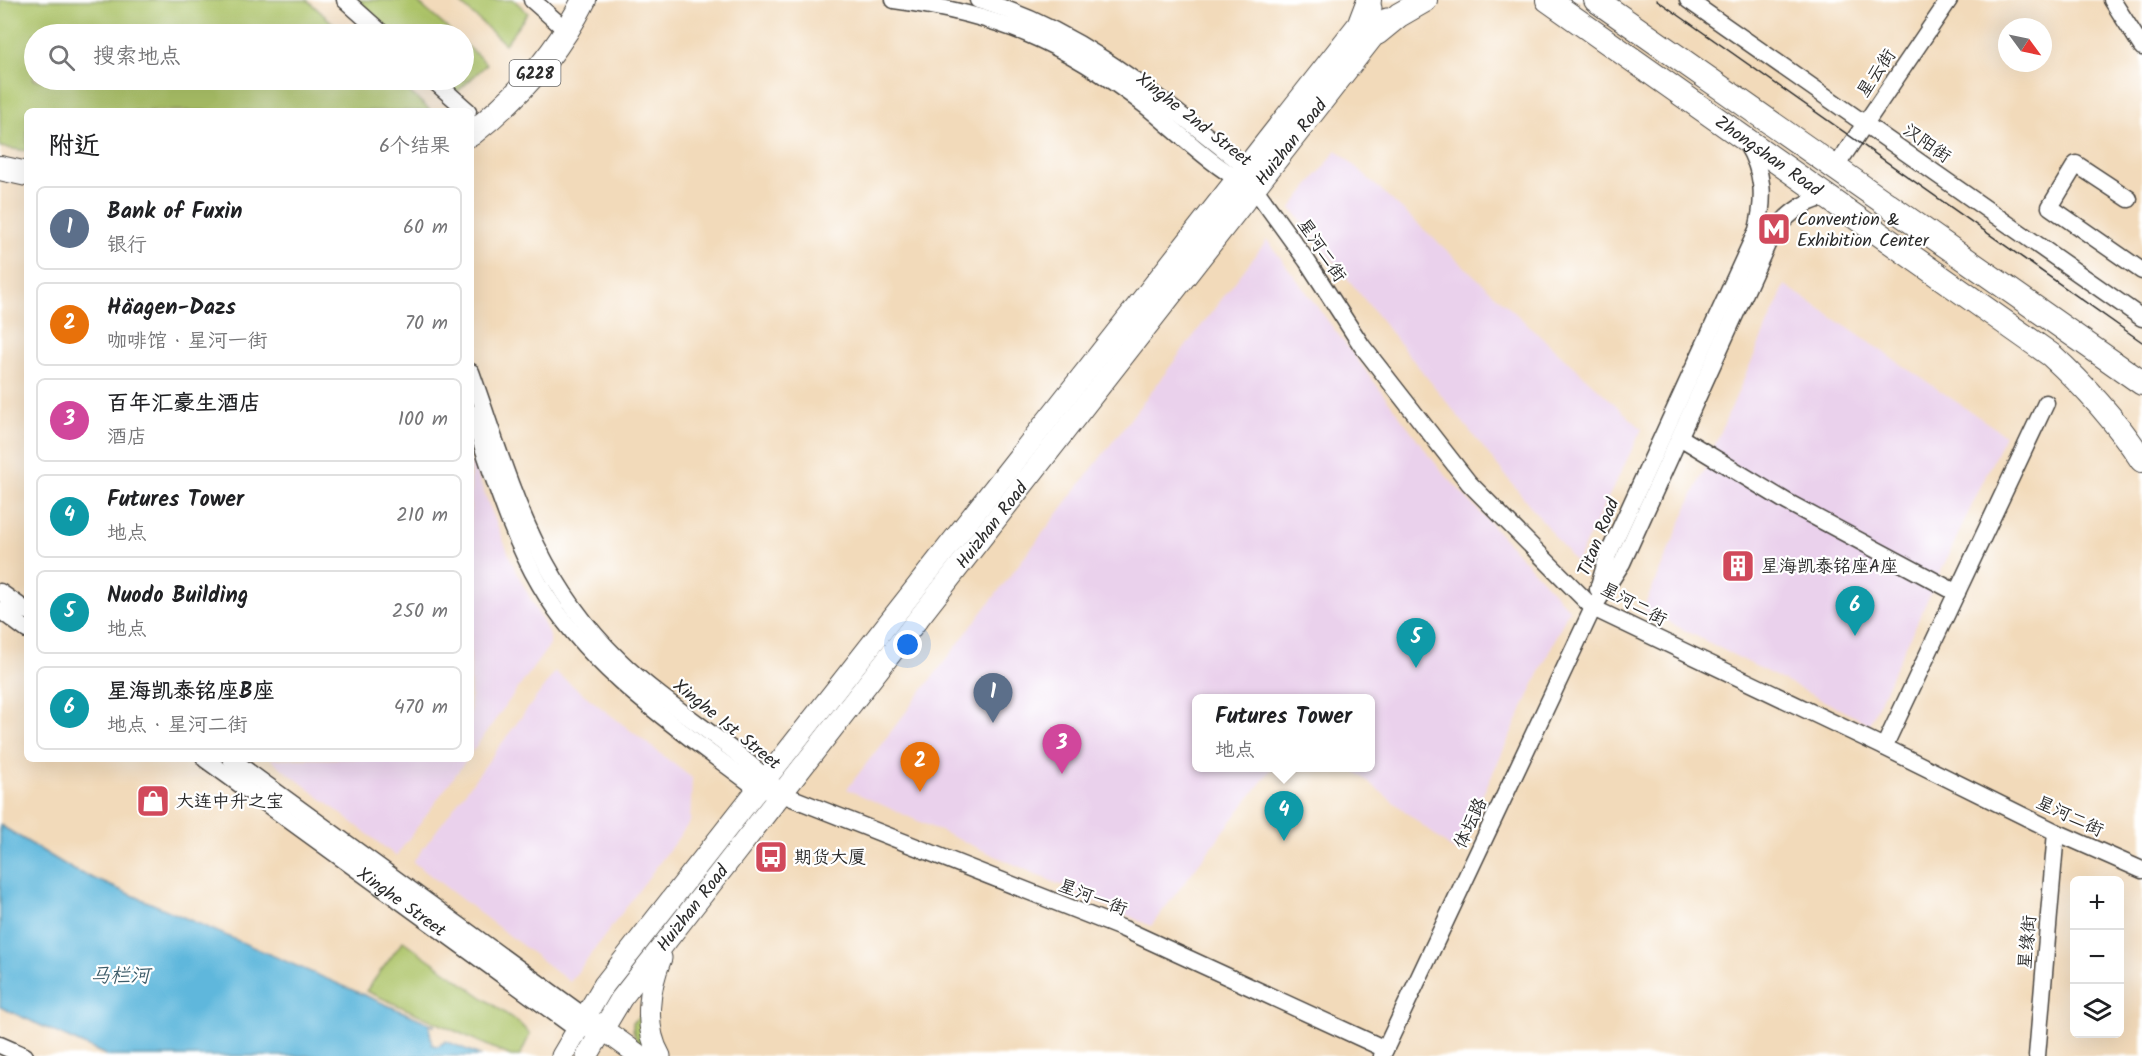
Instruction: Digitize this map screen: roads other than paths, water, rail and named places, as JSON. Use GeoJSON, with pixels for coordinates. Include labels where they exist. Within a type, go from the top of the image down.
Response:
{"type":"FeatureCollection","features":[{"type":"Feature","properties":{"kind":"highway","name":"G228"},"geometry":{"type":"LineString","coordinates":[[474,118],[527,82],[562,17],[584,0]]}},
{"type":"Feature","properties":{"kind":"highway"},"geometry":{"type":"LineString","coordinates":[[1369,18],[1399,15],[1425,0]]}},
{"type":"Feature","properties":{"kind":"highway","name":"Zhongshan Road"},"geometry":{"type":"LineString","coordinates":[[1596,0],[2142,383]]}},
{"type":"Feature","properties":{"kind":"highway","name":"Zhongshan Road"},"geometry":{"type":"LineString","coordinates":[[1549,2],[2051,355],[2084,385],[2108,413],[2142,460]]}},
{"type":"Feature","properties":{"kind":"highway"},"geometry":{"type":"LineString","coordinates":[[0,168],[24,173]]}},
{"type":"Feature","properties":{"kind":"highway"},"geometry":{"type":"LineString","coordinates":[[0,184],[24,189]]}},
{"type":"Feature","properties":{"kind":"main road","name":"Huizhan Road"},"geometry":{"type":"LineString","coordinates":[[587,1056],[621,999],[782,794],[1369,18],[1377,0]]}},
{"type":"Feature","properties":{"kind":"main road","name":"Huizhan Road"},"geometry":{"type":"LineString","coordinates":[[1369,18],[1402,0]]}},
{"type":"Feature","properties":{"kind":"main road","name":"Huizhan Road"},"geometry":{"type":"LineString","coordinates":[[568,1054],[582,1023],[604,985],[1246,178]]}},
{"type":"Feature","properties":{"kind":"main road"},"geometry":{"type":"LineString","coordinates":[[660,1056],[651,1027],[650,1003],[653,981],[673,933]]}},
{"type":"Feature","properties":{"kind":"main road","name":"Xinghe Street"},"geometry":{"type":"LineString","coordinates":[[582,1023],[603,1029],[640,1056]]}},
{"type":"Feature","properties":{"kind":"street"},"geometry":{"type":"LineString","coordinates":[[345,0],[373,24]]}},
{"type":"Feature","properties":{"kind":"street"},"geometry":{"type":"LineString","coordinates":[[532,0],[562,17]]}},
{"type":"Feature","properties":{"kind":"street","name":"Xinghe 2nd Street"},"geometry":{"type":"LineString","coordinates":[[894,0],[975,14],[1017,28],[1051,43],[1116,83],[1246,178]]}},
{"type":"Feature","properties":{"kind":"street","name":"Xinghe 2nd Street"},"geometry":{"type":"LineString","coordinates":[[978,0],[1021,13],[1096,51],[1246,178]]}},
{"type":"Feature","properties":{"kind":"street","name":"汉阳街"},"geometry":{"type":"LineString","coordinates":[[1688,0],[2142,318]]}},
{"type":"Feature","properties":{"kind":"street","name":"星云街"},"geometry":{"type":"LineString","coordinates":[[1835,168],[1948,0]]}},
{"type":"Feature","properties":{"kind":"street"},"geometry":{"type":"LineString","coordinates":[[2112,0],[2142,48]]}},
{"type":"Feature","properties":{"kind":"street"},"geometry":{"type":"LineString","coordinates":[[443,90],[462,108]]}},
{"type":"Feature","properties":{"kind":"street","name":"Titan Road"},"geometry":{"type":"LineString","coordinates":[[1593,608],[1608,555],[1757,230],[1763,192],[1761,173],[1743,138]]}},
{"type":"Feature","properties":{"kind":"street"},"geometry":{"type":"LineString","coordinates":[[2129,199],[2076,164],[2050,207],[2142,271]]}},
{"type":"Feature","properties":{"kind":"street","name":"星河二街"},"geometry":{"type":"LineString","coordinates":[[1246,178],[1307,261],[1362,346],[1468,483],[1593,608],[2056,832],[2142,870]]}},
{"type":"Feature","properties":{"kind":"street","name":"Titan Road"},"geometry":{"type":"LineString","coordinates":[[1593,608],[1622,563],[1770,238],[1783,220],[1796,209],[1826,197]]}},
{"type":"Feature","properties":{"kind":"street","name":"Xinghe 1st Street"},"geometry":{"type":"LineString","coordinates":[[474,380],[526,527],[538,554],[568,602],[627,668],[762,784]]}},
{"type":"Feature","properties":{"kind":"street"},"geometry":{"type":"LineString","coordinates":[[1884,747],[2046,403]]}},
{"type":"Feature","properties":{"kind":"street","name":"Xinghe 1st Street"},"geometry":{"type":"LineString","coordinates":[[474,420],[516,536],[556,610],[595,655],[636,693],[762,784],[782,794]]}},
{"type":"Feature","properties":{"kind":"street"},"geometry":{"type":"LineString","coordinates":[[1683,439],[1787,502],[1957,593]]}},
{"type":"Feature","properties":{"kind":"street"},"geometry":{"type":"LineString","coordinates":[[0,592],[24,609]]}},
{"type":"Feature","properties":{"kind":"street","name":"体坛路"},"geometry":{"type":"LineString","coordinates":[[1384,1052],[1593,608]]}},
{"type":"Feature","properties":{"kind":"street"},"geometry":{"type":"LineString","coordinates":[[0,610],[24,628]]}},
{"type":"Feature","properties":{"kind":"street","name":"Xinghe Street"},"geometry":{"type":"LineString","coordinates":[[209,762],[582,1023]]}},
{"type":"Feature","properties":{"kind":"street","name":"Xinghe Street"},"geometry":{"type":"LineString","coordinates":[[235,762],[582,1023]]}},
{"type":"Feature","properties":{"kind":"street","name":"星河一街"},"geometry":{"type":"LineString","coordinates":[[782,794],[1124,929],[1384,1052]]}},
{"type":"Feature","properties":{"kind":"street","name":"星缘街"},"geometry":{"type":"LineString","coordinates":[[2037,1056],[2056,832]]}},
{"type":"Feature","properties":{"kind":"street"},"geometry":{"type":"LineString","coordinates":[[0,1045],[25,1056]]}},
{"type":"Feature","properties":{"kind":"water","name":"马栏河"},"geometry":{"type":"Polygon","coordinates":[[[0,825],[74,870],[435,1026],[429,1025],[432,1045],[438,1046],[446,1041],[482,1056],[108,1056],[0,1007],[0,825]]]}},
{"type":"Feature","properties":{"kind":"tram line"},"geometry":{"type":"LineString","coordinates":[[1657,0],[2142,342]]}},
{"type":"Feature","properties":{"kind":"place","name":"Convention & Exhibition Center"},"geometry":{"type":"Point","coordinates":[1774,229]}},
{"type":"Feature","properties":{"kind":"place","name":"星海凯泰铭座A座"},"geometry":{"type":"Point","coordinates":[1738,566]}},
{"type":"Feature","properties":{"kind":"place","name":"星海凯泰铭座B座"},"geometry":{"type":"Point","coordinates":[1855,636]}},
{"type":"Feature","properties":{"kind":"place","name":"Nuodo Building"},"geometry":{"type":"Point","coordinates":[1416,668]}},
{"type":"Feature","properties":{"kind":"place","name":"Bank of Fuxin"},"geometry":{"type":"Point","coordinates":[993,723]}},
{"type":"Feature","properties":{"kind":"place","name":"百年汇豪生酒店"},"geometry":{"type":"Point","coordinates":[1062,774]}},
{"type":"Feature","properties":{"kind":"place","name":"Häagen-Dazs"},"geometry":{"type":"Point","coordinates":[920,792]}},
{"type":"Feature","properties":{"kind":"place","name":"大连中升之宝"},"geometry":{"type":"Point","coordinates":[153,801]}},
{"type":"Feature","properties":{"kind":"place","name":"Futures Tower"},"geometry":{"type":"Point","coordinates":[1284,841]}},
{"type":"Feature","properties":{"kind":"place","name":"期货大厦"},"geometry":{"type":"Point","coordinates":[771,857]}}]}
